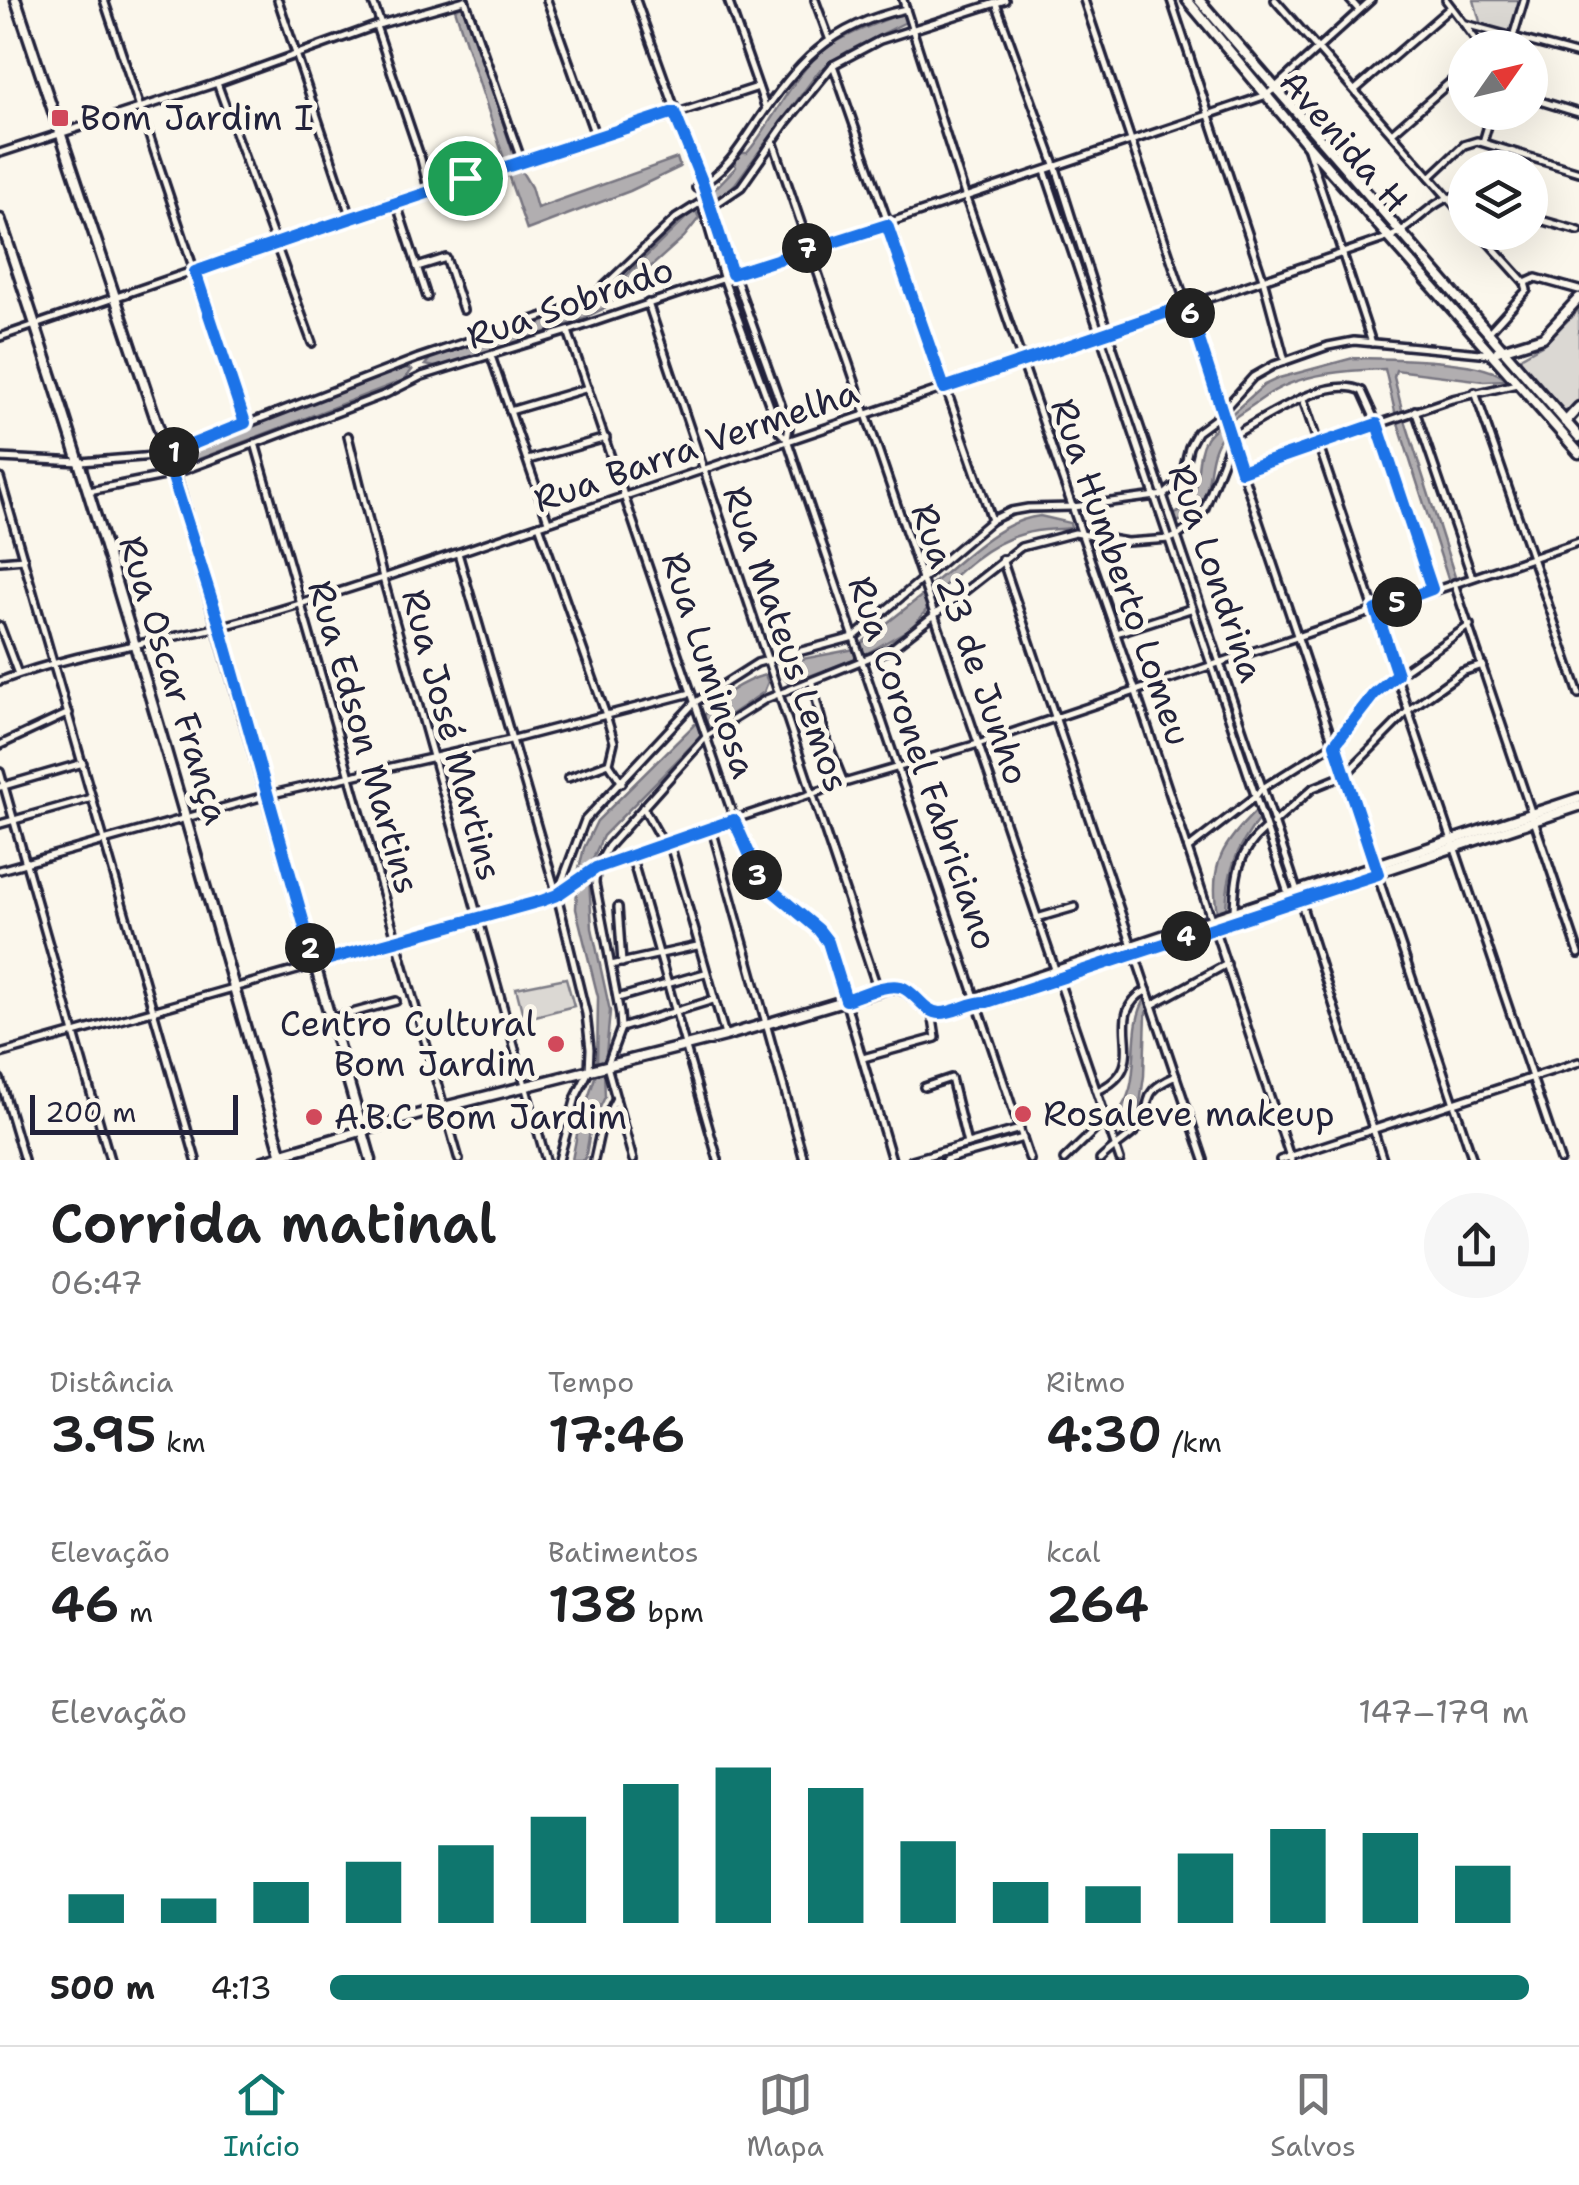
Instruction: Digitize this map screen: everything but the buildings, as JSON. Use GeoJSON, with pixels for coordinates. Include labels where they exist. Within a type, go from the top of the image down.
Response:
{"type":"FeatureCollection","features":[{"type":"Feature","properties":{"kind":"street"},"geometry":{"type":"LineString","coordinates":[[16,0],[174,474],[371,1160]]}},
{"type":"Feature","properties":{"kind":"street"},"geometry":{"type":"LineString","coordinates":[[104,0],[245,423]]}},
{"type":"Feature","properties":{"kind":"street"},"geometry":{"type":"LineString","coordinates":[[278,0],[351,218]]}},
{"type":"Feature","properties":{"kind":"street"},"geometry":{"type":"LineString","coordinates":[[372,0],[422,159],[428,190]]}},
{"type":"Feature","properties":{"kind":"street"},"geometry":{"type":"LineString","coordinates":[[0,154],[378,25],[465,0],[522,162]]}},
{"type":"Feature","properties":{"kind":"street"},"geometry":{"type":"LineString","coordinates":[[547,0],[596,138]]}},
{"type":"Feature","properties":{"kind":"street","name":"Rua Coronel Fabriciano"},"geometry":{"type":"LineString","coordinates":[[636,0],[697,174],[723,277],[778,432],[787,439]]}},
{"type":"Feature","properties":{"kind":"street"},"geometry":{"type":"LineString","coordinates":[[728,0],[766,109]]}},
{"type":"Feature","properties":{"kind":"street"},"geometry":{"type":"LineString","coordinates":[[816,0],[828,38]]}},
{"type":"Feature","properties":{"kind":"street","name":"Rua Humberto Lomeu"},"geometry":{"type":"LineString","coordinates":[[903,0],[966,198],[1135,689],[1290,1158]]}},
{"type":"Feature","properties":{"kind":"street"},"geometry":{"type":"LineString","coordinates":[[707,210],[741,187],[832,64],[880,40],[1005,0]]}},
{"type":"Feature","properties":{"kind":"street"},"geometry":{"type":"LineString","coordinates":[[1084,0],[1474,1160]]}},
{"type":"Feature","properties":{"kind":"street"},"geometry":{"type":"LineString","coordinates":[[1171,0],[1263,279],[1285,360]]}},
{"type":"Feature","properties":{"kind":"street","name":"Avenida H"},"geometry":{"type":"LineString","coordinates":[[1187,0],[1329,152],[1579,437]]}},
{"type":"Feature","properties":{"kind":"street","name":"Avenida H"},"geometry":{"type":"LineString","coordinates":[[1199,0],[1306,143],[1579,453]]}},
{"type":"Feature","properties":{"kind":"street"},"geometry":{"type":"LineString","coordinates":[[1275,0],[1446,197],[1400,234]]}},
{"type":"Feature","properties":{"kind":"street"},"geometry":{"type":"LineString","coordinates":[[1350,0],[1358,10]]}},
{"type":"Feature","properties":{"kind":"street"},"geometry":{"type":"LineString","coordinates":[[1270,91],[1370,0]]}},
{"type":"Feature","properties":{"kind":"street"},"geometry":{"type":"LineString","coordinates":[[1446,0],[1469,30]]}},
{"type":"Feature","properties":{"kind":"street"},"geometry":{"type":"LineString","coordinates":[[1514,30],[1524,0]]}},
{"type":"Feature","properties":{"kind":"street","name":"Rua Londrina"},"geometry":{"type":"LineString","coordinates":[[996,3],[1056,168],[1140,452],[1265,830],[1294,896]]}},
{"type":"Feature","properties":{"kind":"street"},"geometry":{"type":"LineString","coordinates":[[1355,91],[1452,7]]}},
{"type":"Feature","properties":{"kind":"street"},"geometry":{"type":"LineString","coordinates":[[700,186],[729,164],[766,109],[803,62],[828,38],[876,16],[906,9]]}},
{"type":"Feature","properties":{"kind":"street"},"geometry":{"type":"LineString","coordinates":[[1465,24],[1481,30]]}},
{"type":"Feature","properties":{"kind":"street"},"geometry":{"type":"LineString","coordinates":[[1548,49],[1579,56]]}},
{"type":"Feature","properties":{"kind":"street"},"geometry":{"type":"LineString","coordinates":[[832,64],[992,520]]}},
{"type":"Feature","properties":{"kind":"street"},"geometry":{"type":"LineString","coordinates":[[217,83],[312,343]]}},
{"type":"Feature","properties":{"kind":"street"},"geometry":{"type":"LineString","coordinates":[[1392,134],[1448,84]]}},
{"type":"Feature","properties":{"kind":"street"},"geometry":{"type":"LineString","coordinates":[[0,337],[428,190],[758,86]]}},
{"type":"Feature","properties":{"kind":"street","name":"Rua Sobrado"},"geometry":{"type":"LineString","coordinates":[[90,491],[174,474],[386,394],[422,376],[887,225],[1270,91]]}},
{"type":"Feature","properties":{"kind":"street"},"geometry":{"type":"LineString","coordinates":[[1548,104],[1579,113]]}},
{"type":"Feature","properties":{"kind":"street"},"geometry":{"type":"LineString","coordinates":[[1482,142],[1486,130]]}},
{"type":"Feature","properties":{"kind":"street"},"geometry":{"type":"LineString","coordinates":[[1430,177],[1464,145],[1482,142],[1579,172]]}},
{"type":"Feature","properties":{"kind":"street"},"geometry":{"type":"LineString","coordinates":[[1306,143],[1372,343]]}},
{"type":"Feature","properties":{"kind":"street","name":"Rua 23 de Junho"},"geometry":{"type":"LineString","coordinates":[[774,144],[1120,1160]]}},
{"type":"Feature","properties":{"kind":"street"},"geometry":{"type":"LineString","coordinates":[[1321,159],[1329,152]]}},
{"type":"Feature","properties":{"kind":"street","name":"Rua Londrina"},"geometry":{"type":"LineString","coordinates":[[1045,171],[1178,535],[1382,1160]]}},
{"type":"Feature","properties":{"kind":"street","name":"Rua Sobrado"},"geometry":{"type":"LineString","coordinates":[[0,458],[81,462],[166,455],[594,296],[676,218],[704,200]]}},
{"type":"Feature","properties":{"kind":"street"},"geometry":{"type":"LineString","coordinates":[[396,202],[427,297]]}},
{"type":"Feature","properties":{"kind":"street","name":"Rua Coronel Fabriciano"},"geometry":{"type":"LineString","coordinates":[[707,210],[789,427],[787,439],[1030,1160]]}},
{"type":"Feature","properties":{"kind":"street","name":"Rua Oscar França"},"geometry":{"type":"LineString","coordinates":[[0,219],[90,491],[283,1157]]}},
{"type":"Feature","properties":{"kind":"street"},"geometry":{"type":"LineString","coordinates":[[1548,222],[1579,231]]}},
{"type":"Feature","properties":{"kind":"street","name":"Rua Barra Vermelha"},"geometry":{"type":"LineString","coordinates":[[0,682],[53,663],[220,626],[383,578],[1400,234]]}},
{"type":"Feature","properties":{"kind":"street"},"geometry":{"type":"LineString","coordinates":[[1486,334],[1527,290],[1495,250]]}},
{"type":"Feature","properties":{"kind":"street"},"geometry":{"type":"LineString","coordinates":[[417,267],[446,258],[464,310]]}},
{"type":"Feature","properties":{"kind":"street"},"geometry":{"type":"LineString","coordinates":[[1526,284],[1541,278],[1579,290]]}},
{"type":"Feature","properties":{"kind":"street"},"geometry":{"type":"LineString","coordinates":[[557,895],[585,820],[694,703],[766,660],[854,637],[992,520],[1011,510],[1073,507],[1164,495],[1181,480],[1193,438],[1252,377],[1285,360],[1341,342],[1491,354],[1544,337],[1579,298]]}},
{"type":"Feature","properties":{"kind":"street","name":"Rua Mateus Lemos"},"geometry":{"type":"LineString","coordinates":[[648,304],[878,990]]}},
{"type":"Feature","properties":{"kind":"street","name":"Rua Luminosa"},"geometry":{"type":"LineString","coordinates":[[568,331],[734,820],[762,882],[828,942],[892,1160]]}},
{"type":"Feature","properties":{"kind":"street"},"geometry":{"type":"LineString","coordinates":[[491,356],[548,521]]}},
{"type":"Feature","properties":{"kind":"street"},"geometry":{"type":"LineString","coordinates":[[1241,471],[1415,410],[1517,384]]}},
{"type":"Feature","properties":{"kind":"street"},"geometry":{"type":"LineString","coordinates":[[633,1160],[607,1066],[621,1028],[596,897],[596,868],[608,847],[707,736],[779,694],[891,649],[1021,547],[1076,533],[1128,542],[1178,535],[1196,522],[1204,510],[1230,439],[1303,399],[1341,386],[1362,391],[1370,404],[1432,589]]}},
{"type":"Feature","properties":{"kind":"street"},"geometry":{"type":"LineString","coordinates":[[510,411],[588,388]]}},
{"type":"Feature","properties":{"kind":"street"},"geometry":{"type":"LineString","coordinates":[[1474,392],[1579,694]]}},
{"type":"Feature","properties":{"kind":"street"},"geometry":{"type":"LineString","coordinates":[[1303,399],[1560,1160]]}},
{"type":"Feature","properties":{"kind":"street"},"geometry":{"type":"LineString","coordinates":[[1558,430],[1579,407]]}},
{"type":"Feature","properties":{"kind":"street"},"geometry":{"type":"LineString","coordinates":[[1415,410],[1472,577]]}},
{"type":"Feature","properties":{"kind":"street","name":"Rua José Martins"},"geometry":{"type":"LineString","coordinates":[[348,436],[432,758],[546,1160]]}},
{"type":"Feature","properties":{"kind":"street"},"geometry":{"type":"LineString","coordinates":[[528,460],[606,438]]}},
{"type":"Feature","properties":{"kind":"street","name":"Rua Edson Martins"},"geometry":{"type":"LineString","coordinates":[[255,443],[459,1160]]}},
{"type":"Feature","properties":{"kind":"street"},"geometry":{"type":"LineString","coordinates":[[1140,452],[1148,449]]}},
{"type":"Feature","properties":{"kind":"street"},"geometry":{"type":"LineString","coordinates":[[0,478],[196,1160]]}},
{"type":"Feature","properties":{"kind":"street"},"geometry":{"type":"LineString","coordinates":[[539,526],[614,742],[609,763],[622,783]]}},
{"type":"Feature","properties":{"kind":"street"},"geometry":{"type":"LineString","coordinates":[[0,1054],[557,895],[596,868],[666,842],[978,744],[1579,542]]}},
{"type":"Feature","properties":{"kind":"street"},"geometry":{"type":"LineString","coordinates":[[458,552],[557,895],[586,1014],[588,1071],[576,1097],[559,1160]]}},
{"type":"Feature","properties":{"kind":"street"},"geometry":{"type":"LineString","coordinates":[[1002,559],[1204,1160]]}},
{"type":"Feature","properties":{"kind":"street"},"geometry":{"type":"LineString","coordinates":[[0,561],[24,560]]}},
{"type":"Feature","properties":{"kind":"street"},"geometry":{"type":"LineString","coordinates":[[1454,582],[1579,954]]}},
{"type":"Feature","properties":{"kind":"street"},"geometry":{"type":"LineString","coordinates":[[1116,633],[1193,608]]}},
{"type":"Feature","properties":{"kind":"street"},"geometry":{"type":"LineString","coordinates":[[1188,849],[1260,789],[1335,744],[1374,694],[1470,625]]}},
{"type":"Feature","properties":{"kind":"street"},"geometry":{"type":"LineString","coordinates":[[0,626],[18,674]]}},
{"type":"Feature","properties":{"kind":"street"},"geometry":{"type":"LineString","coordinates":[[1234,912],[1237,865],[1265,830],[1313,788],[1345,775],[1410,709],[1462,672],[1483,665]]}},
{"type":"Feature","properties":{"kind":"street"},"geometry":{"type":"LineString","coordinates":[[812,683],[826,738],[844,783]]}},
{"type":"Feature","properties":{"kind":"street"},"geometry":{"type":"LineString","coordinates":[[0,870],[268,795],[510,740],[690,693]]}},
{"type":"Feature","properties":{"kind":"street"},"geometry":{"type":"LineString","coordinates":[[0,745],[69,713]]}},
{"type":"Feature","properties":{"kind":"street"},"geometry":{"type":"LineString","coordinates":[[568,778],[609,763]]}},
{"type":"Feature","properties":{"kind":"street"},"geometry":{"type":"LineString","coordinates":[[2,786],[83,764]]}},
{"type":"Feature","properties":{"kind":"street"},"geometry":{"type":"LineString","coordinates":[[0,772],[110,1160]]}},
{"type":"Feature","properties":{"kind":"street"},"geometry":{"type":"LineString","coordinates":[[0,824],[92,798]]}},
{"type":"Feature","properties":{"kind":"street"},"geometry":{"type":"LineString","coordinates":[[262,1160],[444,1107],[726,1036],[878,990],[904,988],[941,1013],[977,1001],[987,1002],[1579,798]]}},
{"type":"Feature","properties":{"kind":"street"},"geometry":{"type":"LineString","coordinates":[[1532,817],[1579,806]]}},
{"type":"Feature","properties":{"kind":"street"},"geometry":{"type":"LineString","coordinates":[[644,807],[666,842],[726,1036]]}},
{"type":"Feature","properties":{"kind":"street"},"geometry":{"type":"LineString","coordinates":[[712,829],[804,1160]]}},
{"type":"Feature","properties":{"kind":"street"},"geometry":{"type":"LineString","coordinates":[[631,856],[718,1160]]}},
{"type":"Feature","properties":{"kind":"street"},"geometry":{"type":"LineString","coordinates":[[1212,923],[1234,912],[1294,896]]}},
{"type":"Feature","properties":{"kind":"street"},"geometry":{"type":"LineString","coordinates":[[1037,918],[1075,906]]}},
{"type":"Feature","properties":{"kind":"street"},"geometry":{"type":"LineString","coordinates":[[618,907],[622,963]]}},
{"type":"Feature","properties":{"kind":"street"},"geometry":{"type":"LineString","coordinates":[[611,965],[698,946]]}},
{"type":"Feature","properties":{"kind":"street"},"geometry":{"type":"LineString","coordinates":[[1152,1005],[1227,964]]}},
{"type":"Feature","properties":{"kind":"street"},"geometry":{"type":"LineString","coordinates":[[618,998],[705,973]]}},
{"type":"Feature","properties":{"kind":"street"},"geometry":{"type":"LineString","coordinates":[[1097,1091],[1118,1080],[1123,1072],[1127,1060],[1128,1006],[1147,990]]}},
{"type":"Feature","properties":{"kind":"street"},"geometry":{"type":"LineString","coordinates":[[621,1028],[713,1000]]}},
{"type":"Feature","properties":{"kind":"street"},"geometry":{"type":"LineString","coordinates":[[330,1019],[396,1001]]}},
{"type":"Feature","properties":{"kind":"street"},"geometry":{"type":"LineString","coordinates":[[863,1058],[936,1038],[932,1010]]}},
{"type":"Feature","properties":{"kind":"street"},"geometry":{"type":"LineString","coordinates":[[1280,1160],[1579,1062]]}},
{"type":"Feature","properties":{"kind":"street"},"geometry":{"type":"LineString","coordinates":[[1100,1160],[1115,1144],[1138,1130],[1151,1090],[1176,1076]]}},
{"type":"Feature","properties":{"kind":"street"},"geometry":{"type":"LineString","coordinates":[[0,1078],[24,1160]]}},
{"type":"Feature","properties":{"kind":"street"},"geometry":{"type":"LineString","coordinates":[[924,1087],[951,1078],[967,1144]]}},
{"type":"Feature","properties":{"kind":"street"},"geometry":{"type":"LineString","coordinates":[[594,1160],[601,1128],[616,1098]]}},
{"type":"Feature","properties":{"kind":"street"},"geometry":{"type":"LineString","coordinates":[[1064,1160],[1106,1119]]}},
{"type":"Feature","properties":{"kind":"street"},"geometry":{"type":"LineString","coordinates":[[912,1160],[1020,1129]]}},
{"type":"Feature","properties":{"kind":"street"},"geometry":{"type":"LineString","coordinates":[[945,1160],[1023,1138]]}},
{"type":"Feature","properties":{"kind":"shaded area"},"geometry":{"type":"Polygon","coordinates":[[[1474,0],[1523,0],[1515,30],[1482,29],[1474,0]]]}},
{"type":"Feature","properties":{"kind":"shaded area"},"geometry":{"type":"Polygon","coordinates":[[[464,5],[516,162],[506,165],[455,9],[464,5]]]}},
{"type":"Feature","properties":{"kind":"shaded area"},"geometry":{"type":"Polygon","coordinates":[[[904,12],[908,21],[848,51],[819,71],[735,184],[717,198],[713,191],[736,167],[734,162],[740,153],[747,153],[757,140],[815,58],[845,37],[904,12]]]}},
{"type":"Feature","properties":{"kind":"shaded area"},"geometry":{"type":"Polygon","coordinates":[[[677,158],[680,167],[630,191],[527,230],[507,172],[519,167],[537,208],[677,158]]]}},
{"type":"Feature","properties":{"kind":"shaded area"},"geometry":{"type":"Polygon","coordinates":[[[695,209],[699,218],[684,237],[605,308],[576,322],[440,368],[425,365],[433,355],[532,326],[601,300],[695,209]]]}},
{"type":"Feature","properties":{"kind":"shaded area"},"geometry":{"type":"Polygon","coordinates":[[[1579,309],[1579,403],[1564,416],[1517,364],[1579,309]]]}},
{"type":"Feature","properties":{"kind":"shaded area"},"geometry":{"type":"Polygon","coordinates":[[[1353,358],[1478,367],[1506,380],[1396,370],[1394,377],[1403,414],[1396,416],[1385,369],[1326,374],[1282,387],[1229,421],[1228,417],[1264,385],[1353,358]]]}},
{"type":"Feature","properties":{"kind":"shaded area"},"geometry":{"type":"Polygon","coordinates":[[[404,367],[412,370],[404,380],[176,468],[173,459],[228,431],[404,367]]]}},
{"type":"Feature","properties":{"kind":"shaded area"},"geometry":{"type":"Polygon","coordinates":[[[1223,420],[1226,430],[1213,456],[1206,493],[1191,514],[1176,523],[1173,515],[1184,509],[1194,491],[1206,438],[1223,420]]]}},
{"type":"Feature","properties":{"kind":"shaded area"},"geometry":{"type":"Polygon","coordinates":[[[1405,420],[1456,580],[1449,582],[1398,423],[1405,420]]]}},
{"type":"Feature","properties":{"kind":"shaded area"},"geometry":{"type":"Polygon","coordinates":[[[1040,516],[1070,523],[1071,528],[1029,532],[998,544],[932,598],[928,587],[980,544],[1024,519],[1040,516]]]}},
{"type":"Feature","properties":{"kind":"shaded area"},"geometry":{"type":"Polygon","coordinates":[[[924,594],[928,608],[911,628],[864,655],[859,645],[924,594]]]}},
{"type":"Feature","properties":{"kind":"shaded area"},"geometry":{"type":"Polygon","coordinates":[[[855,649],[859,657],[789,684],[778,671],[781,663],[855,649]]]}},
{"type":"Feature","properties":{"kind":"shaded area"},"geometry":{"type":"Polygon","coordinates":[[[765,675],[768,682],[764,692],[709,729],[704,716],[716,702],[765,675]]]}},
{"type":"Feature","properties":{"kind":"shaded area"},"geometry":{"type":"Polygon","coordinates":[[[699,720],[704,733],[603,836],[587,872],[576,881],[584,848],[597,821],[699,720]]]}},
{"type":"Feature","properties":{"kind":"shaded area"},"geometry":{"type":"Polygon","coordinates":[[[1256,811],[1259,819],[1244,840],[1231,873],[1226,910],[1217,913],[1215,881],[1221,856],[1256,811]]]}},
{"type":"Feature","properties":{"kind":"shaded area"},"geometry":{"type":"Polygon","coordinates":[[[589,879],[592,928],[610,1011],[605,1065],[597,1068],[598,997],[576,909],[577,888],[589,879]]]}},
{"type":"Feature","properties":{"kind":"shaded area"},"geometry":{"type":"Polygon","coordinates":[[[566,978],[574,1006],[524,1019],[516,988],[566,978]]]}},
{"type":"Feature","properties":{"kind":"shaded area"},"geometry":{"type":"Polygon","coordinates":[[[1147,996],[1150,1007],[1146,1013],[1139,1111],[1115,1133],[1111,1119],[1129,1092],[1136,1027],[1147,996]]]}},
{"type":"Feature","properties":{"kind":"shaded area"},"geometry":{"type":"Polygon","coordinates":[[[604,1071],[605,1097],[591,1126],[585,1160],[572,1160],[596,1074],[604,1071]]]}},
{"type":"Feature","properties":{"kind":"place","name":"Bom Jardim I"},"geometry":{"type":"Point","coordinates":[60,118]}},
{"type":"Feature","properties":{"kind":"place","name":"Centro Cultural Bom Jardim"},"geometry":{"type":"Point","coordinates":[556,1044]}},
{"type":"Feature","properties":{"kind":"place","name":"Rosaleve makeup"},"geometry":{"type":"Point","coordinates":[1023,1114]}},
{"type":"Feature","properties":{"kind":"place","name":"A.B.C Bom Jardim"},"geometry":{"type":"Point","coordinates":[314,1117]}},
{"type":"Feature","properties":{"kind":"route"},"geometry":{"type":"LineString","coordinates":[[674,112],[703,184],[732,274],[887,225],[944,388],[1188,305],[1241,471],[1377,424],[1432,589],[1376,610],[1397,674],[1374,694],[1335,744],[1378,874],[987,1002],[977,1001],[941,1013],[896,986],[846,1000],[828,942],[762,882],[734,820],[596,868],[557,895],[541,901],[315,963],[220,626],[166,455],[245,423],[195,272],[465,178],[498,171],[674,112]]}}]}
